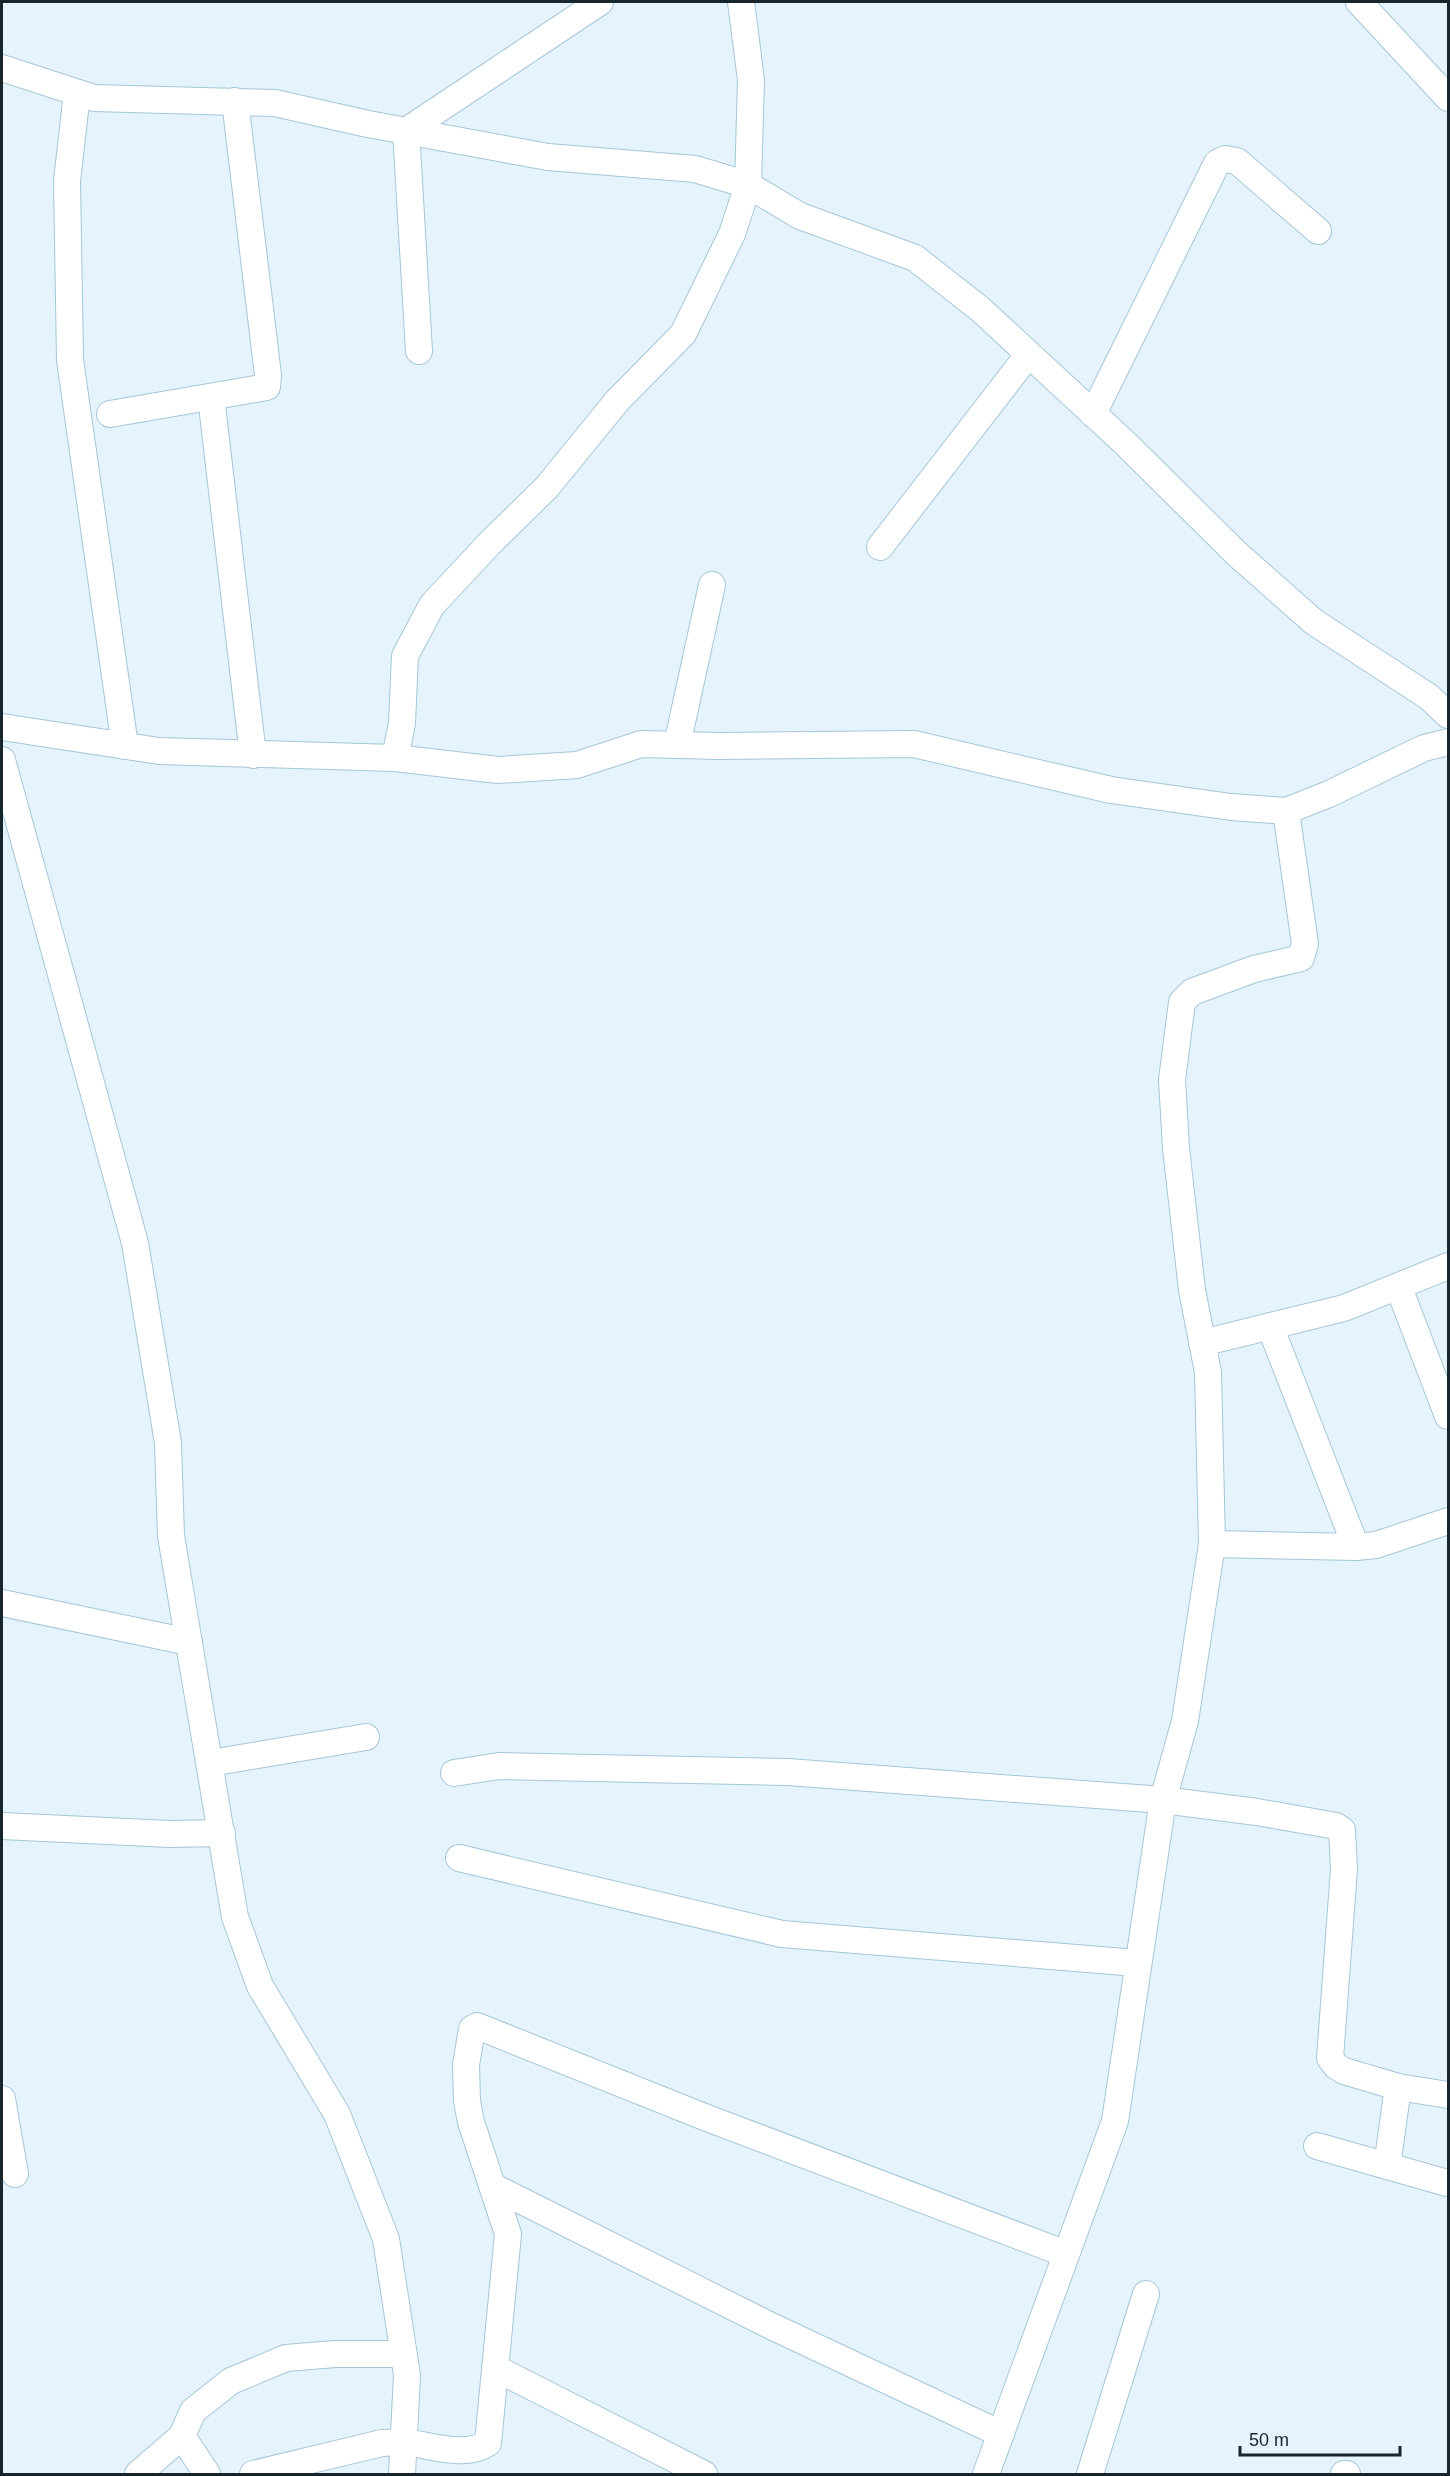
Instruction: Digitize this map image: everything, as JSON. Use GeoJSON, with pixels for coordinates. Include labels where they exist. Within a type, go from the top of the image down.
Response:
{"type":"FeatureCollection","features":[{"type":"Feature","properties":{"kind":"street"},"geometry":{"type":"LineString","coordinates":[[406,131],[600,2]]}},
{"type":"Feature","properties":{"kind":"street"},"geometry":{"type":"LineString","coordinates":[[395,758],[402,723],[405,656],[432,604],[547,488],[617,401],[683,334],[732,234],[748,185],[751,80],[741,2]]}},
{"type":"Feature","properties":{"kind":"street"},"geometry":{"type":"LineString","coordinates":[[1359,2],[1449,98]]}},
{"type":"Feature","properties":{"kind":"street"},"geometry":{"type":"LineString","coordinates":[[2,68],[94,98],[275,103],[406,131],[548,157],[695,169],[748,185],[800,216],[915,258],[980,309],[1093,414],[1237,554],[1314,622],[1429,696],[1449,715]]}},
{"type":"Feature","properties":{"kind":"street"},"geometry":{"type":"LineString","coordinates":[[77,93],[67,181],[70,360],[125,746]]}},
{"type":"Feature","properties":{"kind":"street"},"geometry":{"type":"LineString","coordinates":[[110,414],[267,387],[268,375],[235,101]]}},
{"type":"Feature","properties":{"kind":"street"},"geometry":{"type":"LineString","coordinates":[[406,131],[419,351]]}},
{"type":"Feature","properties":{"kind":"street"},"geometry":{"type":"LineString","coordinates":[[1093,414],[1217,164],[1225,159],[1237,162],[1318,231]]}},
{"type":"Feature","properties":{"kind":"street"},"geometry":{"type":"LineString","coordinates":[[880,547],[1028,355]]}},
{"type":"Feature","properties":{"kind":"street"},"geometry":{"type":"LineString","coordinates":[[211,397],[253,755]]}},
{"type":"Feature","properties":{"kind":"street"},"geometry":{"type":"LineString","coordinates":[[676,745],[712,585]]}},
{"type":"Feature","properties":{"kind":"street"},"geometry":{"type":"LineString","coordinates":[[2,727],[159,752],[395,758],[498,770],[577,765],[640,744],[914,744],[1111,790],[1231,807],[1286,811],[1329,794],[1424,748],[1449,742]]}},
{"type":"Feature","properties":{"kind":"street"},"geometry":{"type":"LineString","coordinates":[[2,760],[135,1244],[168,1443],[171,1536],[235,1917],[260,1986],[337,2114],[386,2239],[407,2375],[402,2475]]}},
{"type":"Feature","properties":{"kind":"street"},"geometry":{"type":"LineString","coordinates":[[986,2475],[1115,2121],[1163,1800],[1185,1721],[1212,1544],[1208,1372],[1192,1290],[1176,1148],[1172,1080],[1182,1002],[1192,992],[1254,969],[1300,958],[1305,944],[1286,811]]}},
{"type":"Feature","properties":{"kind":"street"},"geometry":{"type":"LineString","coordinates":[[1202,1343],[1344,1308],[1400,1288],[1449,1266]]}},
{"type":"Feature","properties":{"kind":"street"},"geometry":{"type":"LineString","coordinates":[[1400,1288],[1449,1416]]}},
{"type":"Feature","properties":{"kind":"street"},"geometry":{"type":"LineString","coordinates":[[1270,1326],[1356,1547]]}},
{"type":"Feature","properties":{"kind":"street"},"geometry":{"type":"LineString","coordinates":[[1212,1544],[1356,1547],[1376,1545],[1449,1521]]}},
{"type":"Feature","properties":{"kind":"street"},"geometry":{"type":"LineString","coordinates":[[2,1603],[189,1642]]}},
{"type":"Feature","properties":{"kind":"street"},"geometry":{"type":"LineString","coordinates":[[210,1763],[366,1737]]}},
{"type":"Feature","properties":{"kind":"street"},"geometry":{"type":"LineString","coordinates":[[454,1773],[500,1766],[788,1772],[1163,1800],[1257,1812],[1336,1826],[1342,1830],[1344,1869],[1330,2058],[1344,2071],[1398,2087],[1449,2095]]}},
{"type":"Feature","properties":{"kind":"street"},"geometry":{"type":"LineString","coordinates":[[2,1826],[170,1834],[222,1833]]}},
{"type":"Feature","properties":{"kind":"street"},"geometry":{"type":"LineString","coordinates":[[459,1858],[782,1934],[1137,1963]]}},
{"type":"Feature","properties":{"kind":"street"},"geometry":{"type":"LineString","coordinates":[[253,2475],[382,2444],[404,2442],[439,2449],[475,2448],[488,2444],[508,2234],[471,2122],[467,2101],[467,2048],[472,2030],[477,2026],[707,2118],[1066,2254]]}},
{"type":"Feature","properties":{"kind":"street"},"geometry":{"type":"LineString","coordinates":[[1387,2166],[1398,2087]]}},
{"type":"Feature","properties":{"kind":"street"},"geometry":{"type":"LineString","coordinates":[[2,2099],[15,2174]]}},
{"type":"Feature","properties":{"kind":"street"},"geometry":{"type":"LineString","coordinates":[[1317,2146],[1447,2183]]}},
{"type":"Feature","properties":{"kind":"street"},"geometry":{"type":"LineString","coordinates":[[494,2187],[769,2325],[1001,2434]]}},
{"type":"Feature","properties":{"kind":"street"},"geometry":{"type":"LineString","coordinates":[[1090,2475],[1146,2294]]}},
{"type":"Feature","properties":{"kind":"street"},"geometry":{"type":"LineString","coordinates":[[138,2475],[182,2436],[193,2411],[231,2381],[286,2358],[335,2354],[403,2354]]}},
{"type":"Feature","properties":{"kind":"street"},"geometry":{"type":"LineString","coordinates":[[495,2368],[704,2475]]}},
{"type":"Feature","properties":{"kind":"street"},"geometry":{"type":"LineString","coordinates":[[182,2436],[207,2475]]}}]}
